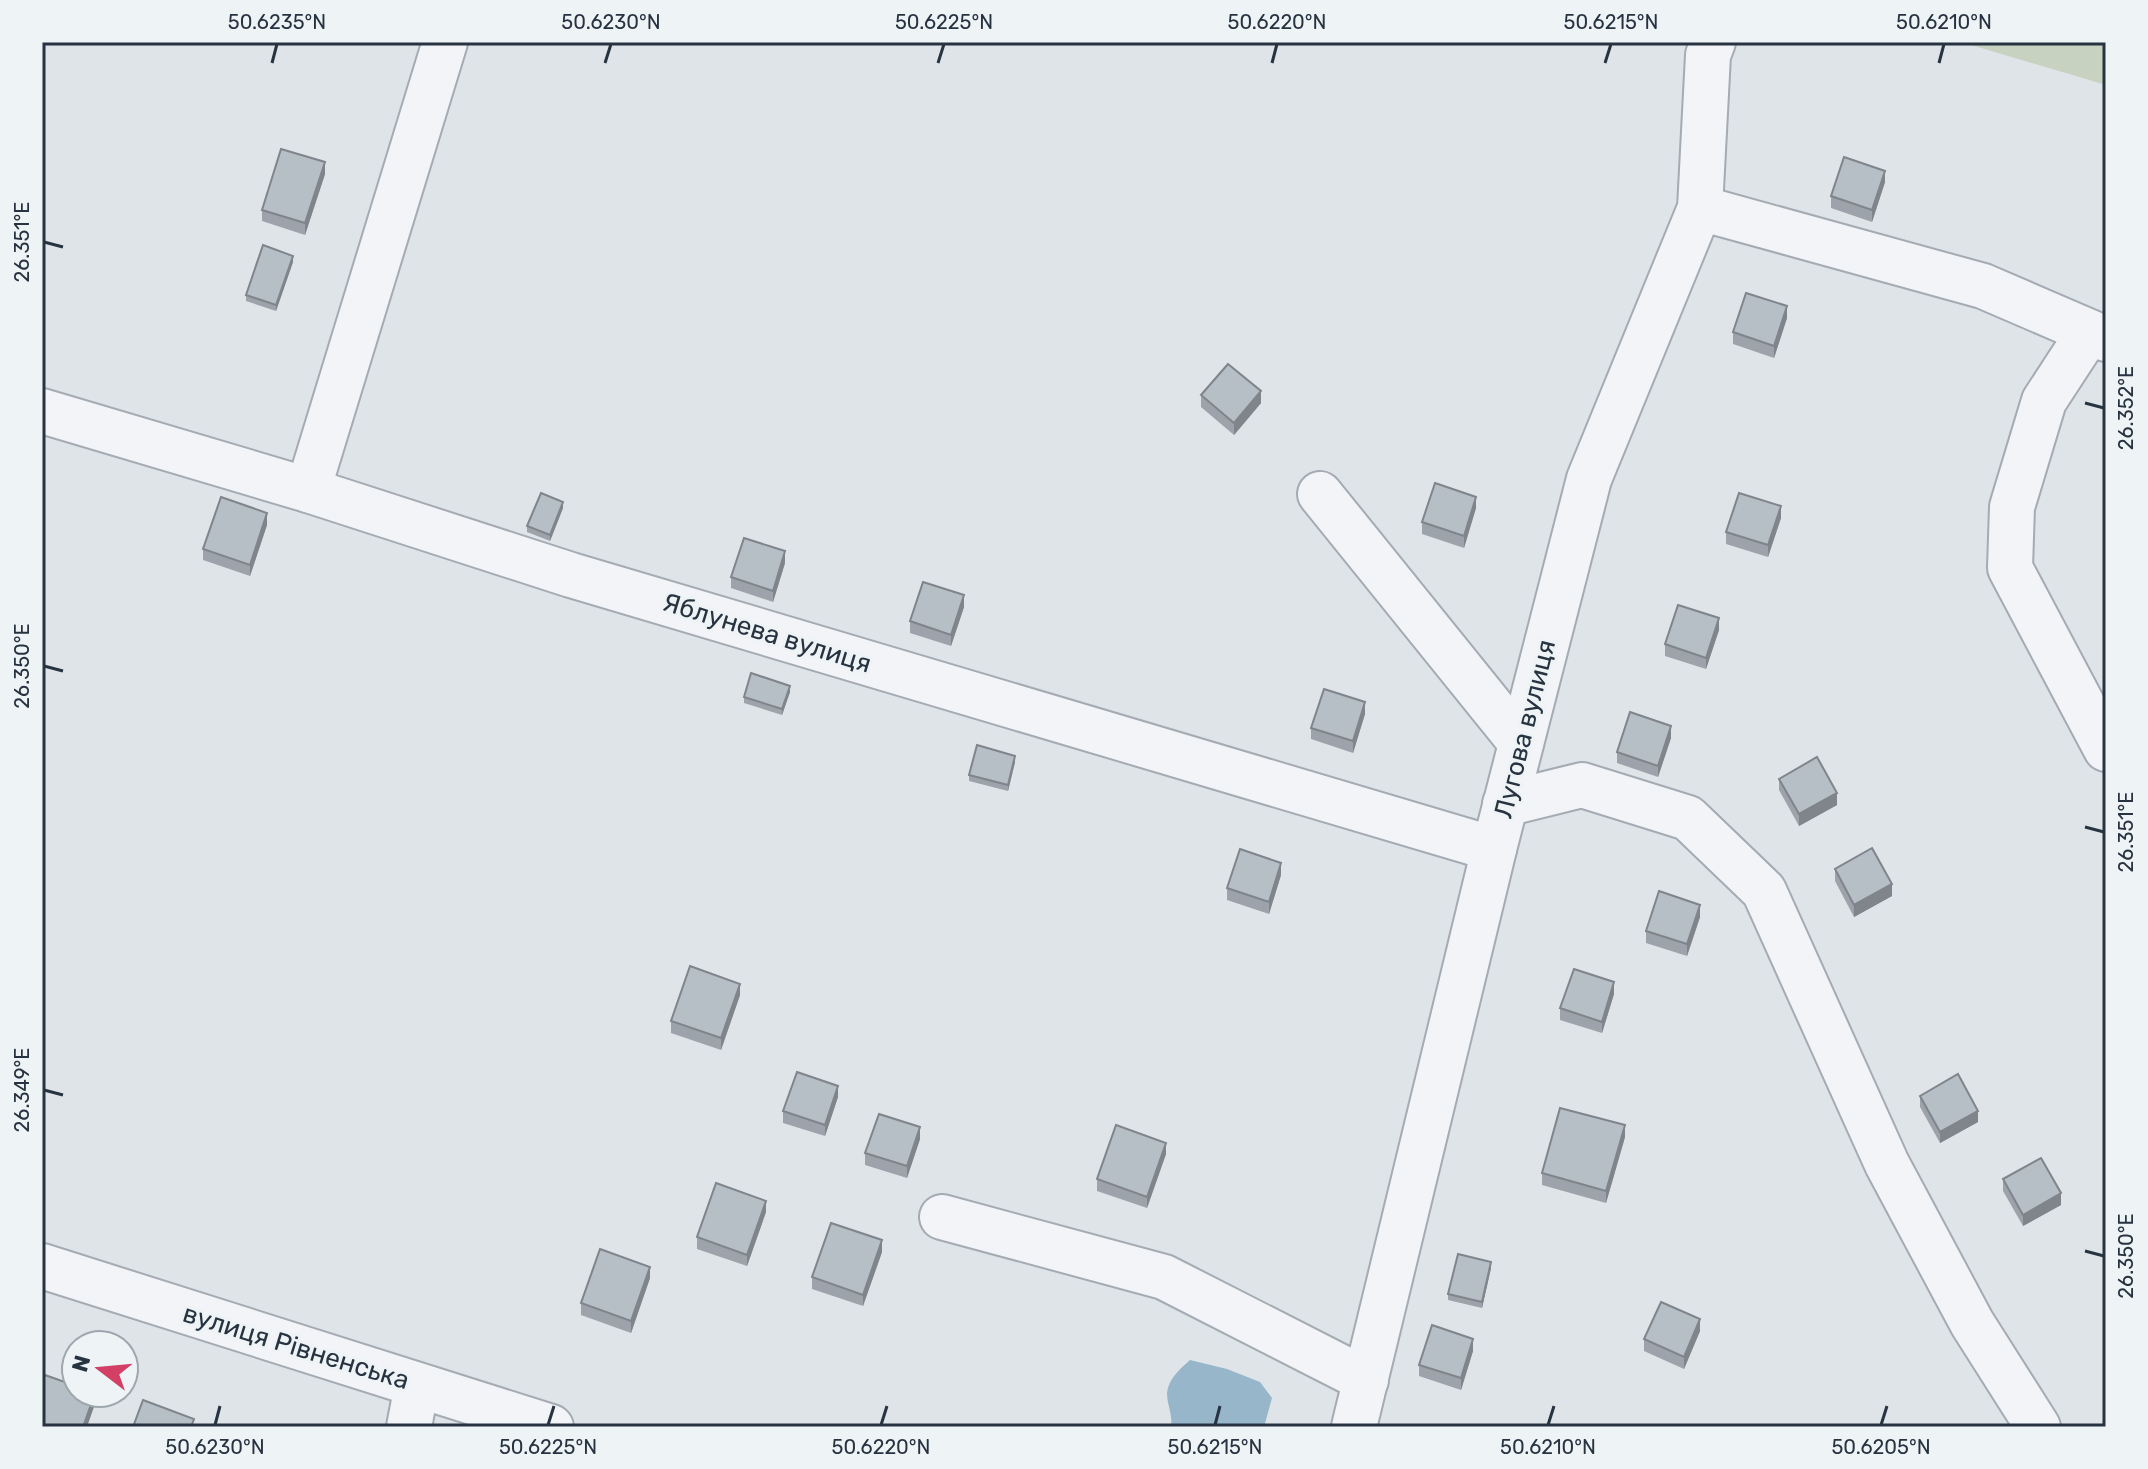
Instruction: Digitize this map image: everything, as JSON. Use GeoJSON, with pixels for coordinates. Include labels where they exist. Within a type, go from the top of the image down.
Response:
{"type":"FeatureCollection","features":[{"type":"Feature","properties":{"kind":"street"},"geometry":{"type":"LineString","coordinates":[[308,490],[445,42]]}},
{"type":"Feature","properties":{"kind":"street","name":"Лугова вулиця"},"geometry":{"type":"LineString","coordinates":[[1354,1427],[1505,804],[1589,479],[1700,208],[1708,55],[1713,42]]}},
{"type":"Feature","properties":{"kind":"street"},"geometry":{"type":"LineString","coordinates":[[1700,208],[1983,286],[2098,336],[2044,401],[2012,507],[2010,568],[2102,737]]}},
{"type":"Feature","properties":{"kind":"street","name":"Яблунева вулиця"},"geometry":{"type":"LineString","coordinates":[[42,411],[308,490],[571,575],[1494,849]]}},
{"type":"Feature","properties":{"kind":"street"},"geometry":{"type":"LineString","coordinates":[[1320,494],[1521,743]]}},
{"type":"Feature","properties":{"kind":"street"},"geometry":{"type":"LineString","coordinates":[[1505,804],[1582,785],[1688,818],[1764,891],[1887,1164],[1972,1323],[2038,1427]]}},
{"type":"Feature","properties":{"kind":"street"},"geometry":{"type":"LineString","coordinates":[[942,1217],[1164,1277],[1366,1380]]}},
{"type":"Feature","properties":{"kind":"street","name":"вулиця Рівненська"},"geometry":{"type":"LineString","coordinates":[[42,1266],[551,1427]]}},
{"type":"Feature","properties":{"kind":"street"},"geometry":{"type":"LineString","coordinates":[[409,1427],[417,1385]]}},
{"type":"Feature","properties":{"kind":"green space"},"geometry":{"type":"Polygon","coordinates":[[[1961,42],[2106,42],[2106,85],[1961,42]]]}},
{"type":"Feature","properties":{"kind":"water"},"geometry":{"type":"Polygon","coordinates":[[[1190,1360],[1227,1369],[1260,1382],[1272,1398],[1264,1427],[1171,1427],[1168,1388],[1190,1360]]]}},
{"type":"Feature","properties":{"kind":"building"},"geometry":{"type":"Polygon","coordinates":[[[281,149],[325,162],[305,223],[262,210],[281,149]]]}},
{"type":"Feature","properties":{"kind":"building"},"geometry":{"type":"Polygon","coordinates":[[[1844,157],[1885,171],[1872,210],[1831,196],[1844,157]]]}},
{"type":"Feature","properties":{"kind":"building"},"geometry":{"type":"Polygon","coordinates":[[[263,245],[293,256],[276,305],[246,295],[263,245]]]}},
{"type":"Feature","properties":{"kind":"building"},"geometry":{"type":"Polygon","coordinates":[[[1746,293],[1787,306],[1774,346],[1733,332],[1746,293]]]}},
{"type":"Feature","properties":{"kind":"building"},"geometry":{"type":"Polygon","coordinates":[[[1228,364],[1261,391],[1234,423],[1201,395],[1228,364]]]}},
{"type":"Feature","properties":{"kind":"building"},"geometry":{"type":"Polygon","coordinates":[[[1435,483],[1476,497],[1464,536],[1422,522],[1435,483]]]}},
{"type":"Feature","properties":{"kind":"building"},"geometry":{"type":"Polygon","coordinates":[[[541,493],[563,502],[550,535],[527,526],[541,493]]]}},
{"type":"Feature","properties":{"kind":"building"},"geometry":{"type":"Polygon","coordinates":[[[1739,493],[1781,506],[1768,545],[1726,532],[1739,493]]]}},
{"type":"Feature","properties":{"kind":"building"},"geometry":{"type":"Polygon","coordinates":[[[221,497],[267,513],[250,565],[203,549],[221,497]]]}},
{"type":"Feature","properties":{"kind":"building"},"geometry":{"type":"Polygon","coordinates":[[[744,538],[785,551],[773,591],[731,577],[744,538]]]}},
{"type":"Feature","properties":{"kind":"building"},"geometry":{"type":"Polygon","coordinates":[[[923,582],[964,595],[951,635],[910,621],[923,582]]]}},
{"type":"Feature","properties":{"kind":"building"},"geometry":{"type":"Polygon","coordinates":[[[1678,605],[1719,618],[1706,658],[1665,644],[1678,605]]]}},
{"type":"Feature","properties":{"kind":"building"},"geometry":{"type":"Polygon","coordinates":[[[751,673],[790,686],[782,709],[744,697],[751,673]]]}},
{"type":"Feature","properties":{"kind":"building"},"geometry":{"type":"Polygon","coordinates":[[[1324,689],[1365,702],[1353,741],[1311,728],[1324,689]]]}},
{"type":"Feature","properties":{"kind":"building"},"geometry":{"type":"Polygon","coordinates":[[[1630,712],[1671,726],[1658,766],[1617,752],[1630,712]]]}},
{"type":"Feature","properties":{"kind":"building"},"geometry":{"type":"Polygon","coordinates":[[[977,745],[1015,756],[1008,785],[969,775],[977,745]]]}},
{"type":"Feature","properties":{"kind":"building"},"geometry":{"type":"Polygon","coordinates":[[[1817,757],[1837,793],[1799,814],[1779,779],[1817,757]]]}},
{"type":"Feature","properties":{"kind":"building"},"geometry":{"type":"Polygon","coordinates":[[[1872,848],[1892,884],[1854,905],[1835,869],[1872,848]]]}},
{"type":"Feature","properties":{"kind":"building"},"geometry":{"type":"Polygon","coordinates":[[[1240,849],[1281,863],[1269,902],[1227,888],[1240,849]]]}},
{"type":"Feature","properties":{"kind":"building"},"geometry":{"type":"Polygon","coordinates":[[[1659,891],[1700,905],[1687,944],[1646,931],[1659,891]]]}},
{"type":"Feature","properties":{"kind":"building"},"geometry":{"type":"Polygon","coordinates":[[[690,966],[740,984],[721,1038],[671,1021],[690,966]]]}},
{"type":"Feature","properties":{"kind":"building"},"geometry":{"type":"Polygon","coordinates":[[[1574,969],[1614,982],[1602,1022],[1560,1008],[1574,969]]]}},
{"type":"Feature","properties":{"kind":"building"},"geometry":{"type":"Polygon","coordinates":[[[797,1072],[838,1086],[825,1125],[783,1111],[797,1072]]]}},
{"type":"Feature","properties":{"kind":"building"},"geometry":{"type":"Polygon","coordinates":[[[1958,1074],[1978,1111],[1940,1132],[1920,1096],[1958,1074]]]}},
{"type":"Feature","properties":{"kind":"building"},"geometry":{"type":"Polygon","coordinates":[[[1560,1108],[1625,1125],[1606,1191],[1542,1173],[1560,1108]]]}},
{"type":"Feature","properties":{"kind":"building"},"geometry":{"type":"Polygon","coordinates":[[[879,1114],[920,1127],[907,1166],[865,1153],[879,1114]]]}},
{"type":"Feature","properties":{"kind":"building"},"geometry":{"type":"Polygon","coordinates":[[[1116,1125],[1166,1143],[1147,1197],[1097,1179],[1116,1125]]]}},
{"type":"Feature","properties":{"kind":"building"},"geometry":{"type":"Polygon","coordinates":[[[2041,1158],[2061,1193],[2023,1215],[2003,1179],[2041,1158]]]}},
{"type":"Feature","properties":{"kind":"building"},"geometry":{"type":"Polygon","coordinates":[[[716,1183],[766,1201],[747,1255],[697,1237],[716,1183]]]}},
{"type":"Feature","properties":{"kind":"building"},"geometry":{"type":"Polygon","coordinates":[[[831,1223],[882,1240],[863,1295],[812,1277],[831,1223]]]}},
{"type":"Feature","properties":{"kind":"building"},"geometry":{"type":"Polygon","coordinates":[[[600,1249],[650,1267],[631,1321],[581,1303],[600,1249]]]}},
{"type":"Feature","properties":{"kind":"building"},"geometry":{"type":"Polygon","coordinates":[[[1458,1254],[1491,1262],[1482,1302],[1448,1294],[1458,1254]]]}},
{"type":"Feature","properties":{"kind":"building"},"geometry":{"type":"Polygon","coordinates":[[[1661,1302],[1700,1319],[1684,1357],[1644,1339],[1661,1302]]]}},
{"type":"Feature","properties":{"kind":"building"},"geometry":{"type":"Polygon","coordinates":[[[1432,1325],[1473,1339],[1461,1378],[1419,1365],[1432,1325]]]}},
{"type":"Feature","properties":{"kind":"building"},"geometry":{"type":"Polygon","coordinates":[[[45,1375],[60,1380],[60,1409],[89,1409],[83,1427],[42,1427],[42,1383],[45,1375]]]}},
{"type":"Feature","properties":{"kind":"building"},"geometry":{"type":"Polygon","coordinates":[[[143,1400],[194,1419],[191,1427],[133,1427],[143,1400]]]}}]}
